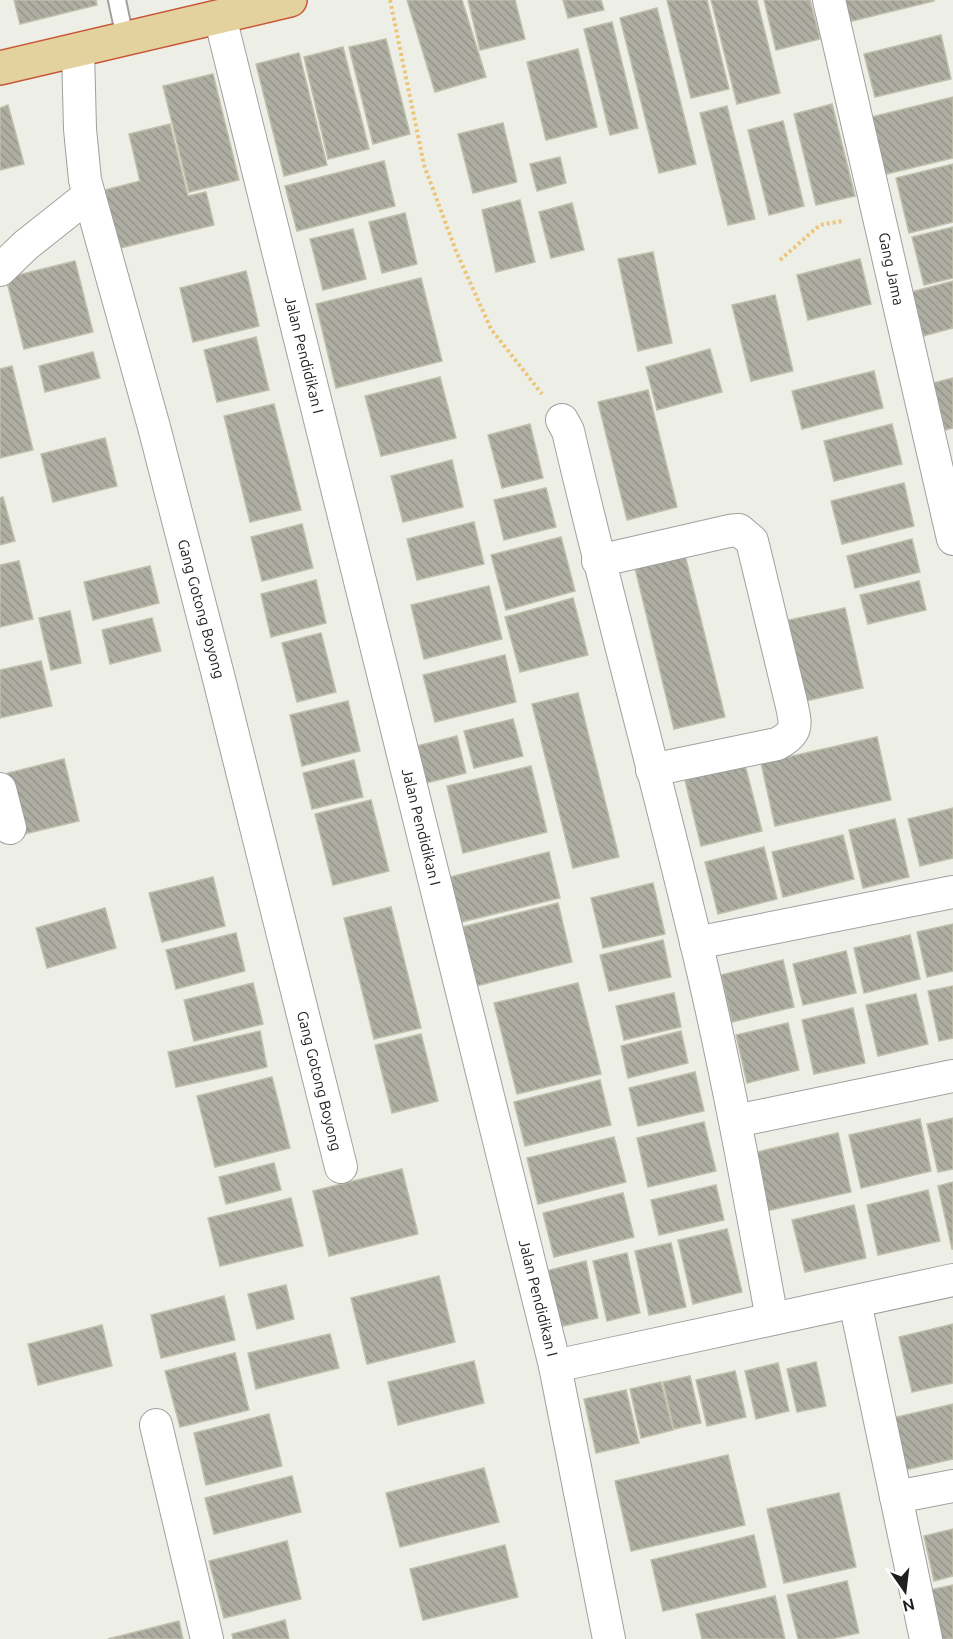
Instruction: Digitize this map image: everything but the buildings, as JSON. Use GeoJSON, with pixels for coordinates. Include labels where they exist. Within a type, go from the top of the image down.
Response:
{"type":"FeatureCollection","features":[{"type":"Feature","properties":{"kind":"highway"},"geometry":{"type":"LineString","coordinates":[[0,68],[290,0]]}},
{"type":"Feature","properties":{"kind":"street","name":"Gang Jama"},"geometry":{"type":"LineString","coordinates":[[829,0],[953,539]]}},
{"type":"Feature","properties":{"kind":"street","name":"Jalan Pendidikan I"},"geometry":{"type":"LineString","coordinates":[[220,17],[555,1366],[609,1639]]}},
{"type":"Feature","properties":{"kind":"street","name":"Gang Gotong Boyong"},"geometry":{"type":"LineString","coordinates":[[78,50],[80,129],[87,188],[154,427],[216,663],[341,1167]]}},
{"type":"Feature","properties":{"kind":"street"},"geometry":{"type":"LineString","coordinates":[[0,270],[87,188]]}},
{"type":"Feature","properties":{"kind":"street"},"geometry":{"type":"LineString","coordinates":[[562,420],[568,431],[598,561],[696,943],[736,1120],[772,1319]]}},
{"type":"Feature","properties":{"kind":"street"},"geometry":{"type":"LineString","coordinates":[[598,561],[729,531],[739,530],[752,541],[796,723],[794,731],[789,738],[777,744],[652,770]]}},
{"type":"Feature","properties":{"kind":"street"},"geometry":{"type":"LineString","coordinates":[[0,789],[10,828]]}},
{"type":"Feature","properties":{"kind":"street"},"geometry":{"type":"LineString","coordinates":[[696,943],[953,892]]}},
{"type":"Feature","properties":{"kind":"street"},"geometry":{"type":"LineString","coordinates":[[736,1120],[953,1076]]}},
{"type":"Feature","properties":{"kind":"street"},"geometry":{"type":"LineString","coordinates":[[555,1366],[953,1280]]}},
{"type":"Feature","properties":{"kind":"street"},"geometry":{"type":"LineString","coordinates":[[855,1302],[926,1639]]}},
{"type":"Feature","properties":{"kind":"street"},"geometry":{"type":"LineString","coordinates":[[156,1425],[207,1639]]}},
{"type":"Feature","properties":{"kind":"street"},"geometry":{"type":"LineString","coordinates":[[896,1497],[953,1486]]}},
{"type":"Feature","properties":{"kind":"lane"},"geometry":{"type":"LineString","coordinates":[[117,0],[131,37]]}},
{"type":"Feature","properties":{"kind":"path"},"geometry":{"type":"LineString","coordinates":[[390,0],[424,165],[456,251],[491,329],[562,420]]}},
{"type":"Feature","properties":{"kind":"path"},"geometry":{"type":"LineString","coordinates":[[780,260],[820,225],[879,215]]}}]}
